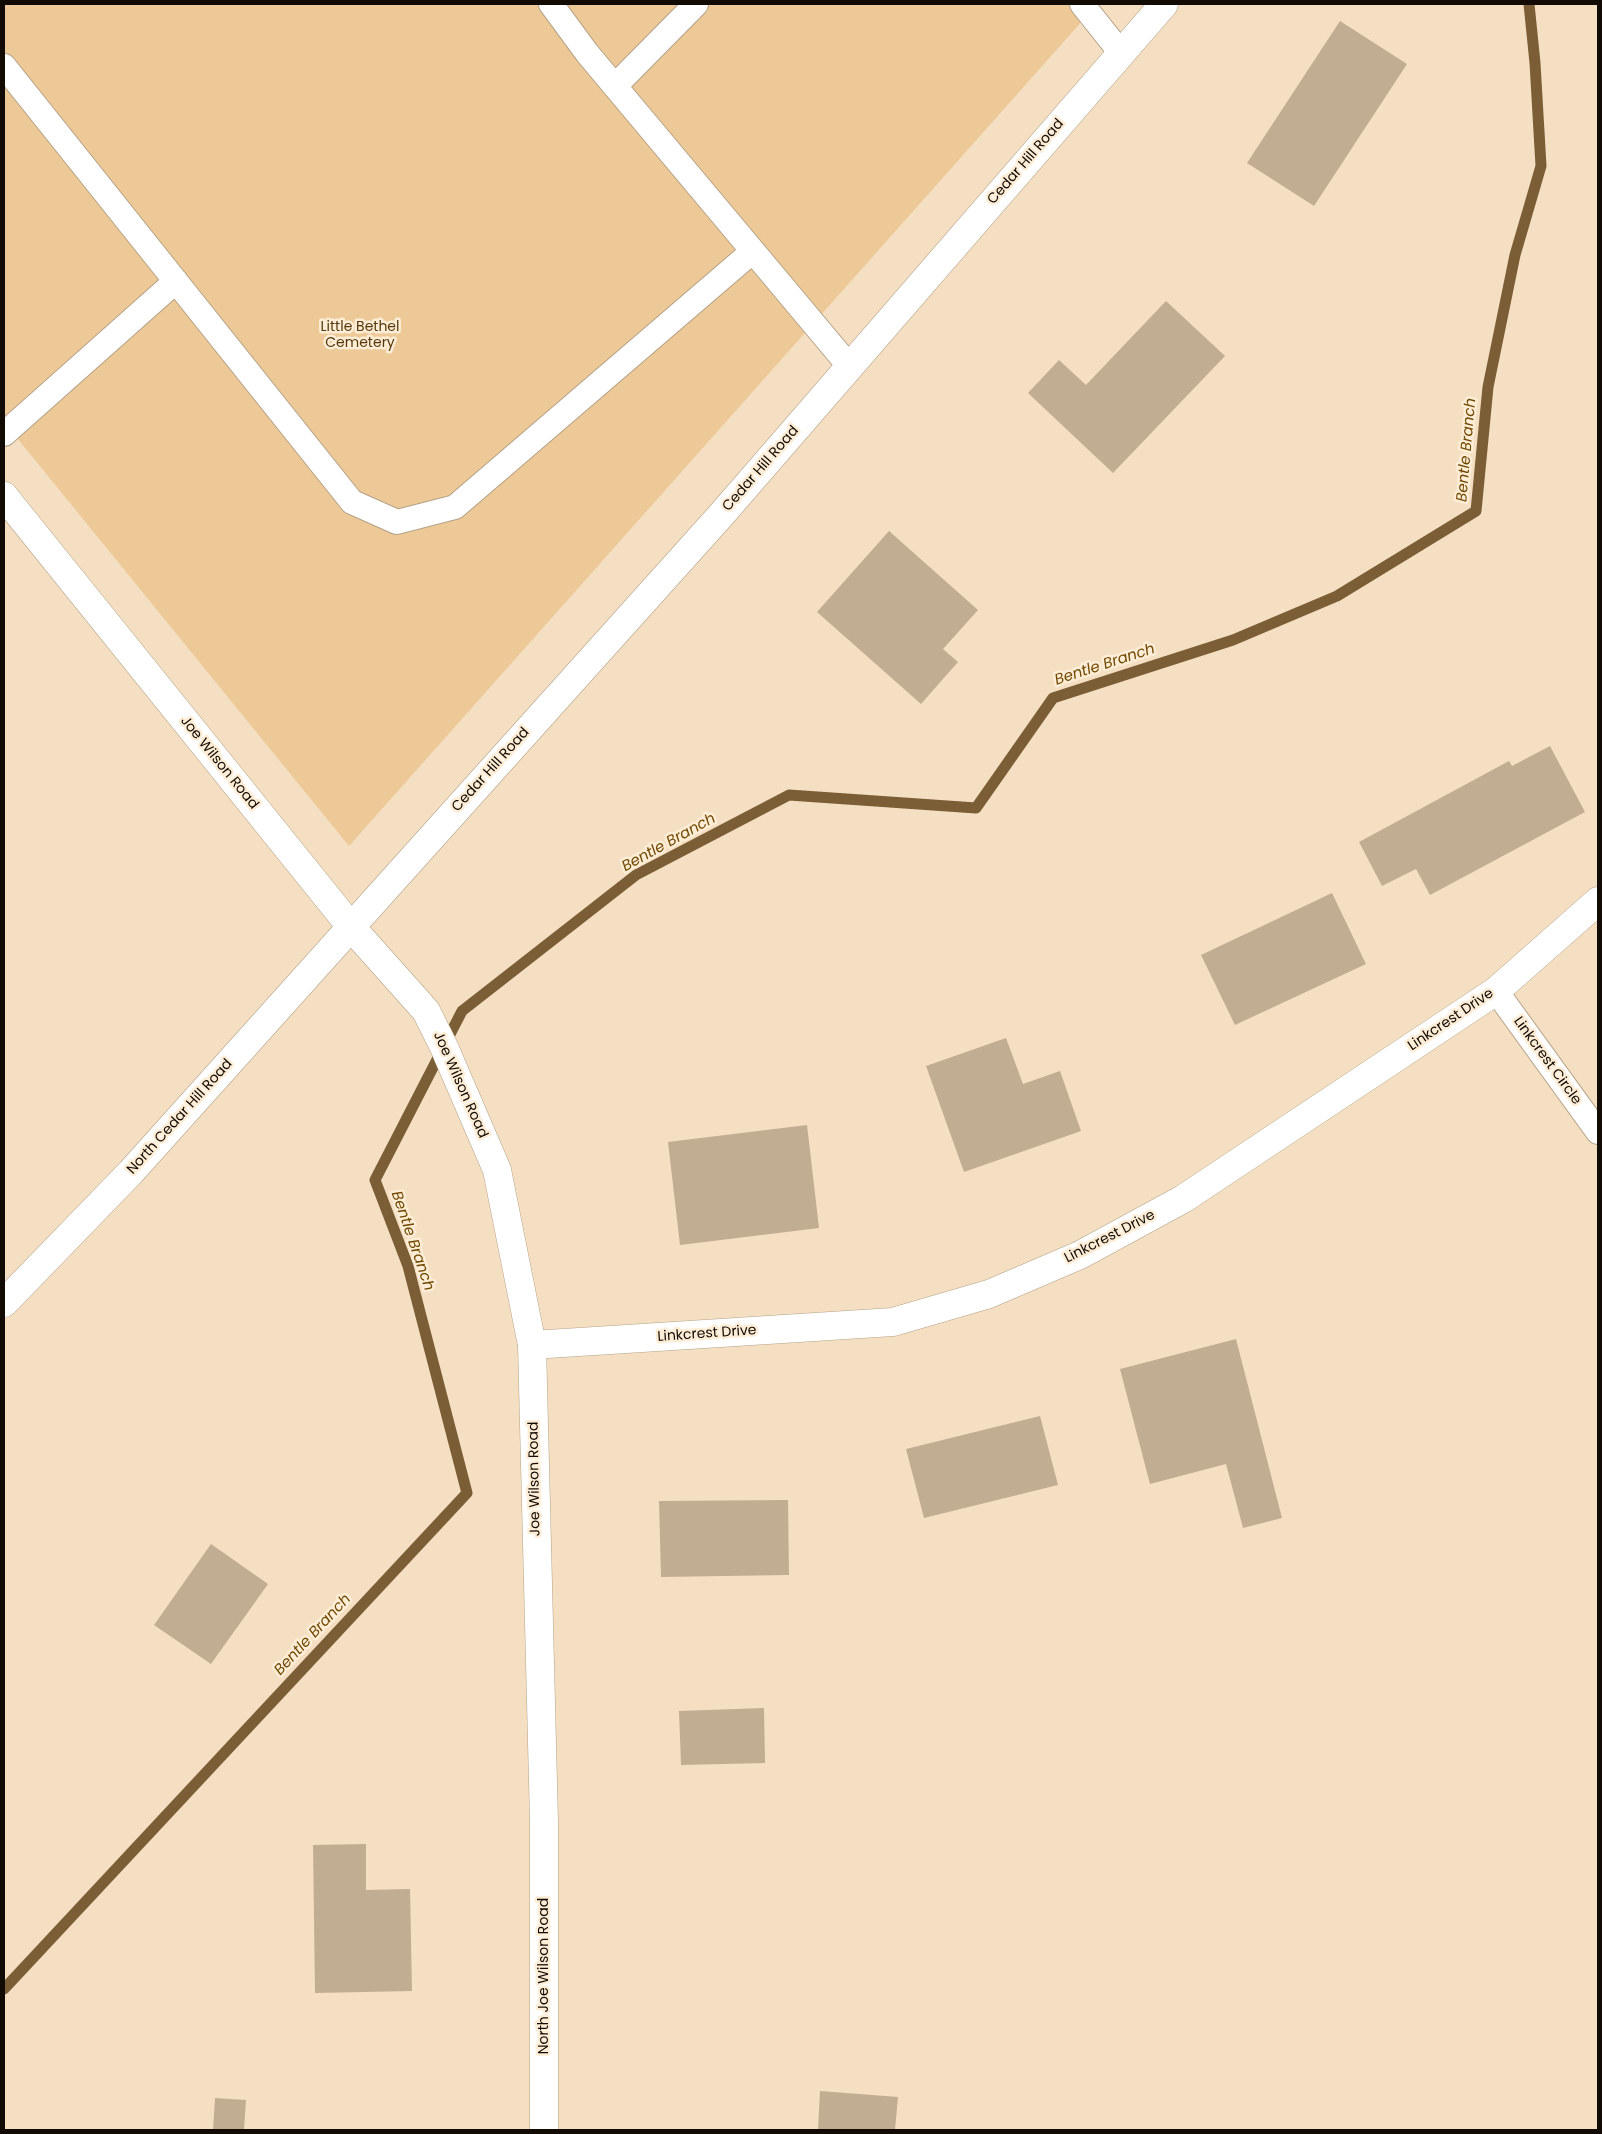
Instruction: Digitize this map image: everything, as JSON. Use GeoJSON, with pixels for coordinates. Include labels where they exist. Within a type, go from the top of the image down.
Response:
{"type":"FeatureCollection","features":[{"type":"Feature","properties":{"kind":"street","name":"Cedar Hill Road"},"geometry":{"type":"LineString","coordinates":[[352,928],[469,794],[722,514],[1164,4]]}},
{"type":"Feature","properties":{"kind":"street","name":"Joe Wilson Road"},"geometry":{"type":"LineString","coordinates":[[4,496],[352,928],[426,1011],[448,1056],[497,1170],[532,1345],[544,1822]]}},
{"type":"Feature","properties":{"kind":"street","name":"Linkcrest Drive"},"geometry":{"type":"LineString","coordinates":[[532,1345],[893,1322],[989,1294],[1080,1254],[1183,1199],[1496,991],[1598,901]]}},
{"type":"Feature","properties":{"kind":"street","name":"North Cedar Hill Road"},"geometry":{"type":"LineString","coordinates":[[4,1303],[131,1172],[352,928]]}},
{"type":"Feature","properties":{"kind":"street","name":"North Joe Wilson Road"},"geometry":{"type":"LineString","coordinates":[[544,1822],[544,2130]]}},
{"type":"Feature","properties":{"kind":"lane"},"geometry":{"type":"LineString","coordinates":[[551,4],[587,53],[850,367]]}},
{"type":"Feature","properties":{"kind":"lane"},"geometry":{"type":"LineString","coordinates":[[615,86],[696,4]]}},
{"type":"Feature","properties":{"kind":"lane"},"geometry":{"type":"LineString","coordinates":[[1082,4],[1122,53]]}},
{"type":"Feature","properties":{"kind":"lane"},"geometry":{"type":"LineString","coordinates":[[4,66],[352,502],[397,522],[456,507],[753,251]]}},
{"type":"Feature","properties":{"kind":"lane"},"geometry":{"type":"LineString","coordinates":[[4,434],[176,281]]}},
{"type":"Feature","properties":{"kind":"lane","name":"Linkcrest Circle"},"geometry":{"type":"LineString","coordinates":[[1496,991],[1598,1132]]}},
{"type":"Feature","properties":{"kind":"green space","name":"Little Bethel Cemetery"},"geometry":{"type":"Polygon","coordinates":[[[4,4],[1086,4],[1092,10],[349,846],[4,422],[4,4]]]}},
{"type":"Feature","properties":{"kind":"building"},"geometry":{"type":"Polygon","coordinates":[[[1340,21],[1407,64],[1314,206],[1247,163],[1340,21]]]}},
{"type":"Feature","properties":{"kind":"building"},"geometry":{"type":"Polygon","coordinates":[[[1166,301],[1225,356],[1113,473],[1028,393],[1059,360],[1086,385],[1166,301]]]}},
{"type":"Feature","properties":{"kind":"building"},"geometry":{"type":"Polygon","coordinates":[[[889,531],[978,610],[943,649],[958,662],[921,704],[817,612],[889,531]]]}},
{"type":"Feature","properties":{"kind":"building"},"geometry":{"type":"Polygon","coordinates":[[[1550,746],[1585,812],[1430,895],[1416,869],[1382,886],[1359,842],[1509,761],[1512,766],[1550,746]]]}},
{"type":"Feature","properties":{"kind":"building"},"geometry":{"type":"Polygon","coordinates":[[[1332,893],[1366,964],[1235,1025],[1201,955],[1332,893]]]}},
{"type":"Feature","properties":{"kind":"building"},"geometry":{"type":"Polygon","coordinates":[[[1006,1038],[1023,1084],[1060,1071],[1081,1131],[964,1172],[926,1066],[1006,1038]]]}},
{"type":"Feature","properties":{"kind":"building"},"geometry":{"type":"Polygon","coordinates":[[[807,1125],[819,1228],[680,1245],[668,1142],[807,1125]]]}},
{"type":"Feature","properties":{"kind":"building"},"geometry":{"type":"Polygon","coordinates":[[[1236,1339],[1282,1518],[1243,1528],[1226,1464],[1150,1484],[1120,1369],[1236,1339]]]}},
{"type":"Feature","properties":{"kind":"building"},"geometry":{"type":"Polygon","coordinates":[[[1040,1416],[1058,1485],[924,1518],[906,1449],[1040,1416]]]}},
{"type":"Feature","properties":{"kind":"building"},"geometry":{"type":"Polygon","coordinates":[[[788,1500],[789,1575],[661,1577],[659,1501],[788,1500]]]}},
{"type":"Feature","properties":{"kind":"building"},"geometry":{"type":"Polygon","coordinates":[[[211,1544],[268,1584],[211,1664],[154,1625],[211,1544]]]}},
{"type":"Feature","properties":{"kind":"building"},"geometry":{"type":"Polygon","coordinates":[[[764,1708],[765,1763],[681,1765],[679,1711],[764,1708]]]}},
{"type":"Feature","properties":{"kind":"building"},"geometry":{"type":"Polygon","coordinates":[[[366,1844],[366,1890],[410,1889],[412,1991],[315,1993],[313,1845],[366,1844]]]}},
{"type":"Feature","properties":{"kind":"building"},"geometry":{"type":"Polygon","coordinates":[[[820,2091],[898,2097],[895,2130],[818,2130],[820,2091]]]}},
{"type":"Feature","properties":{"kind":"building"},"geometry":{"type":"Polygon","coordinates":[[[215,2098],[246,2100],[244,2130],[213,2130],[215,2098]]]}},
{"type":"Feature","properties":{"kind":"waterway","name":"Bentle Branch"},"geometry":{"type":"LineString","coordinates":[[4,1989],[467,1493],[408,1266],[375,1180],[462,1011],[636,875],[789,795],[976,808],[1053,698],[1233,640],[1337,596],[1476,511],[1488,387],[1515,255],[1541,166],[1535,63],[1529,4]]}}]}
